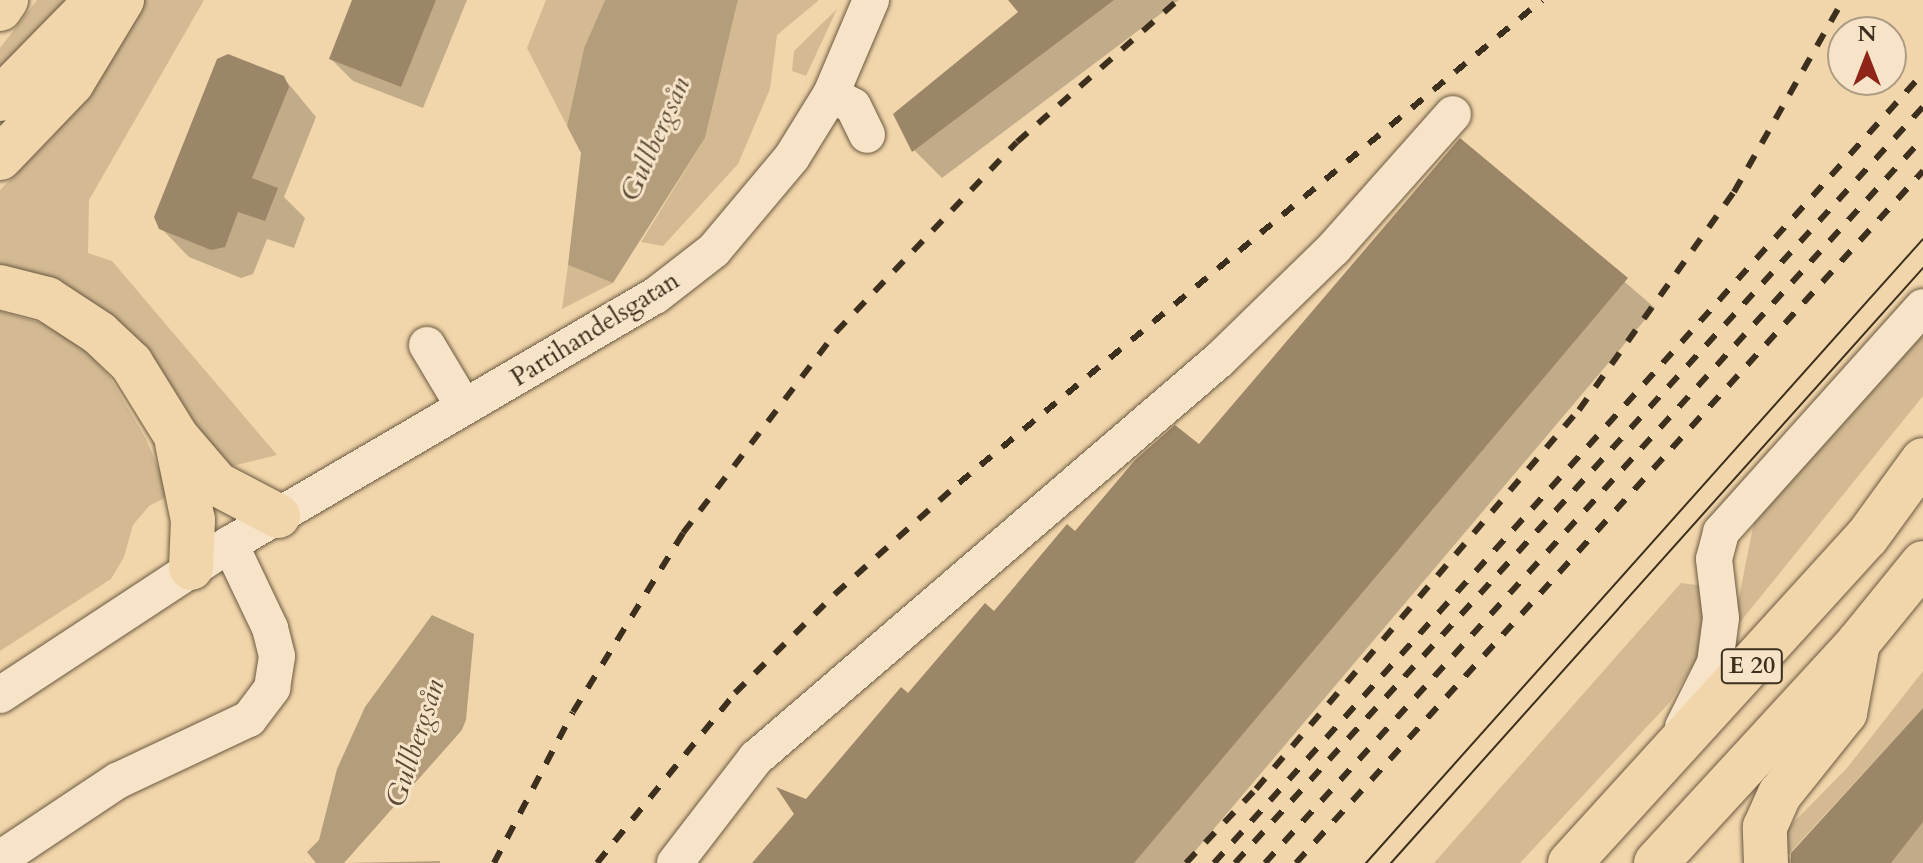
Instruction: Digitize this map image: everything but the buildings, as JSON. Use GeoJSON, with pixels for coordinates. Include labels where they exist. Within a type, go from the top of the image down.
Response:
{"type":"FeatureCollection","features":[{"type":"Feature","properties":{"kind":"highway"},"geometry":{"type":"LineString","coordinates":[[0,9],[6,0]]}},
{"type":"Feature","properties":{"kind":"highway"},"geometry":{"type":"LineString","coordinates":[[0,99],[97,0]]}},
{"type":"Feature","properties":{"kind":"highway"},"geometry":{"type":"LineString","coordinates":[[0,158],[72,83],[122,0]]}},
{"type":"Feature","properties":{"kind":"highway"},"geometry":{"type":"LineString","coordinates":[[0,287],[47,299],[99,333],[131,363],[176,436],[217,484],[278,516]]}},
{"type":"Feature","properties":{"kind":"highway"},"geometry":{"type":"LineString","coordinates":[[176,436],[193,520],[191,568]]}},
{"type":"Feature","properties":{"kind":"highway","name":"E 20"},"geometry":{"type":"LineString","coordinates":[[1570,863],[1663,766],[1867,537],[1923,460]]}},
{"type":"Feature","properties":{"kind":"highway","name":"E 20"},"geometry":{"type":"LineString","coordinates":[[1656,863],[1858,643],[1923,563]]}},
{"type":"Feature","properties":{"kind":"highway"},"geometry":{"type":"LineString","coordinates":[[1766,863],[1765,827],[1780,794],[1845,713],[1858,643]]}},
{"type":"Feature","properties":{"kind":"street","name":"Partihandelsgatan"},"geometry":{"type":"LineString","coordinates":[[0,695],[230,544],[655,296],[714,250],[792,157],[831,94],[871,0]]}},
{"type":"Feature","properties":{"kind":"street"},"geometry":{"type":"LineString","coordinates":[[831,94],[853,106],[867,135]]}},
{"type":"Feature","properties":{"kind":"street"},"geometry":{"type":"LineString","coordinates":[[675,863],[756,758],[1219,360],[1334,248],[1453,114]]}},
{"type":"Feature","properties":{"kind":"street"},"geometry":{"type":"LineString","coordinates":[[1663,766],[1715,663],[1721,618],[1714,559],[1721,532],[1923,307]]}},
{"type":"Feature","properties":{"kind":"street"},"geometry":{"type":"LineString","coordinates":[[427,345],[464,407]]}},
{"type":"Feature","properties":{"kind":"street"},"geometry":{"type":"LineString","coordinates":[[0,859],[117,781],[249,719],[272,688],[277,656],[270,628],[230,544]]}},
{"type":"Feature","properties":{"kind":"shaded area"},"geometry":{"type":"Polygon","coordinates":[[[37,0],[67,0],[0,71],[0,48],[37,0]]]}},
{"type":"Feature","properties":{"kind":"shaded area"},"geometry":{"type":"Polygon","coordinates":[[[145,0],[204,0],[89,200],[88,253],[112,261],[277,455],[224,468],[160,368],[0,268],[0,190],[54,135],[145,0]]]}},
{"type":"Feature","properties":{"kind":"shaded area"},"geometry":{"type":"Polygon","coordinates":[[[546,0],[605,0],[584,48],[567,126],[527,48],[546,0]]]}},
{"type":"Feature","properties":{"kind":"shaded area"},"geometry":{"type":"Polygon","coordinates":[[[738,0],[819,0],[777,35],[770,89],[738,164],[663,246],[641,242],[705,138],[738,0]]]}},
{"type":"Feature","properties":{"kind":"shaded area"},"geometry":{"type":"Polygon","coordinates":[[[837,9],[806,76],[792,71],[794,51],[837,9]]]}},
{"type":"Feature","properties":{"kind":"shaded area"},"geometry":{"type":"Polygon","coordinates":[[[568,265],[613,283],[562,309],[568,265]]]}},
{"type":"Feature","properties":{"kind":"shaded area"},"geometry":{"type":"Polygon","coordinates":[[[0,311],[45,324],[79,343],[109,376],[146,439],[170,495],[149,506],[133,525],[124,557],[111,579],[0,651],[0,311]]]}},
{"type":"Feature","properties":{"kind":"shaded area"},"geometry":{"type":"Polygon","coordinates":[[[1923,330],[1923,396],[1732,632],[1754,522],[1923,330]]]}},
{"type":"Feature","properties":{"kind":"shaded area"},"geometry":{"type":"Polygon","coordinates":[[[1681,583],[1704,586],[1702,650],[1670,702],[1520,863],[1434,863],[1681,583]]]}},
{"type":"Feature","properties":{"kind":"shaded area"},"geometry":{"type":"Polygon","coordinates":[[[1923,671],[1923,708],[1787,856],[1794,863],[1774,863],[1784,832],[1847,768],[1923,671]]]}},
{"type":"Feature","properties":{"kind":"water","name":"Gullbergsån"},"geometry":{"type":"Polygon","coordinates":[[[605,0],[738,0],[705,138],[613,283],[568,265],[581,153],[567,126],[584,48],[605,0]]]}},
{"type":"Feature","properties":{"kind":"water","name":"Gullbergsån"},"geometry":{"type":"Polygon","coordinates":[[[432,615],[474,634],[466,720],[444,772],[440,863],[316,863],[307,852],[319,840],[337,769],[365,707],[432,615]]]}},
{"type":"Feature","properties":{"kind":"pier"},"geometry":{"type":"Polygon","coordinates":[[[470,721],[448,772],[444,861],[344,863],[470,721]]]}},
{"type":"Feature","properties":{"kind":"tram line"},"geometry":{"type":"LineString","coordinates":[[1366,863],[1923,239]]}},
{"type":"Feature","properties":{"kind":"tram line"},"geometry":{"type":"LineString","coordinates":[[1391,863],[1923,268]]}},
{"type":"Feature","properties":{"kind":"railway"},"geometry":{"type":"LineString","coordinates":[[494,863],[573,712],[683,533],[836,332],[1017,142],[1178,0]]}},
{"type":"Feature","properties":{"kind":"railway"},"geometry":{"type":"LineString","coordinates":[[597,863],[735,693],[835,594],[959,483],[1542,0]]}},
{"type":"Feature","properties":{"kind":"railway"},"geometry":{"type":"LineString","coordinates":[[1186,863],[1256,789],[1579,410],[1734,192],[1843,0]]}},
{"type":"Feature","properties":{"kind":"railway"},"geometry":{"type":"LineString","coordinates":[[1214,863],[1923,73]]}},
{"type":"Feature","properties":{"kind":"railway"},"geometry":{"type":"LineString","coordinates":[[1235,863],[1923,107]]}},
{"type":"Feature","properties":{"kind":"railway"},"geometry":{"type":"LineString","coordinates":[[1265,863],[1923,138]]}},
{"type":"Feature","properties":{"kind":"railway"},"geometry":{"type":"LineString","coordinates":[[1296,863],[1923,171]]}}]}
